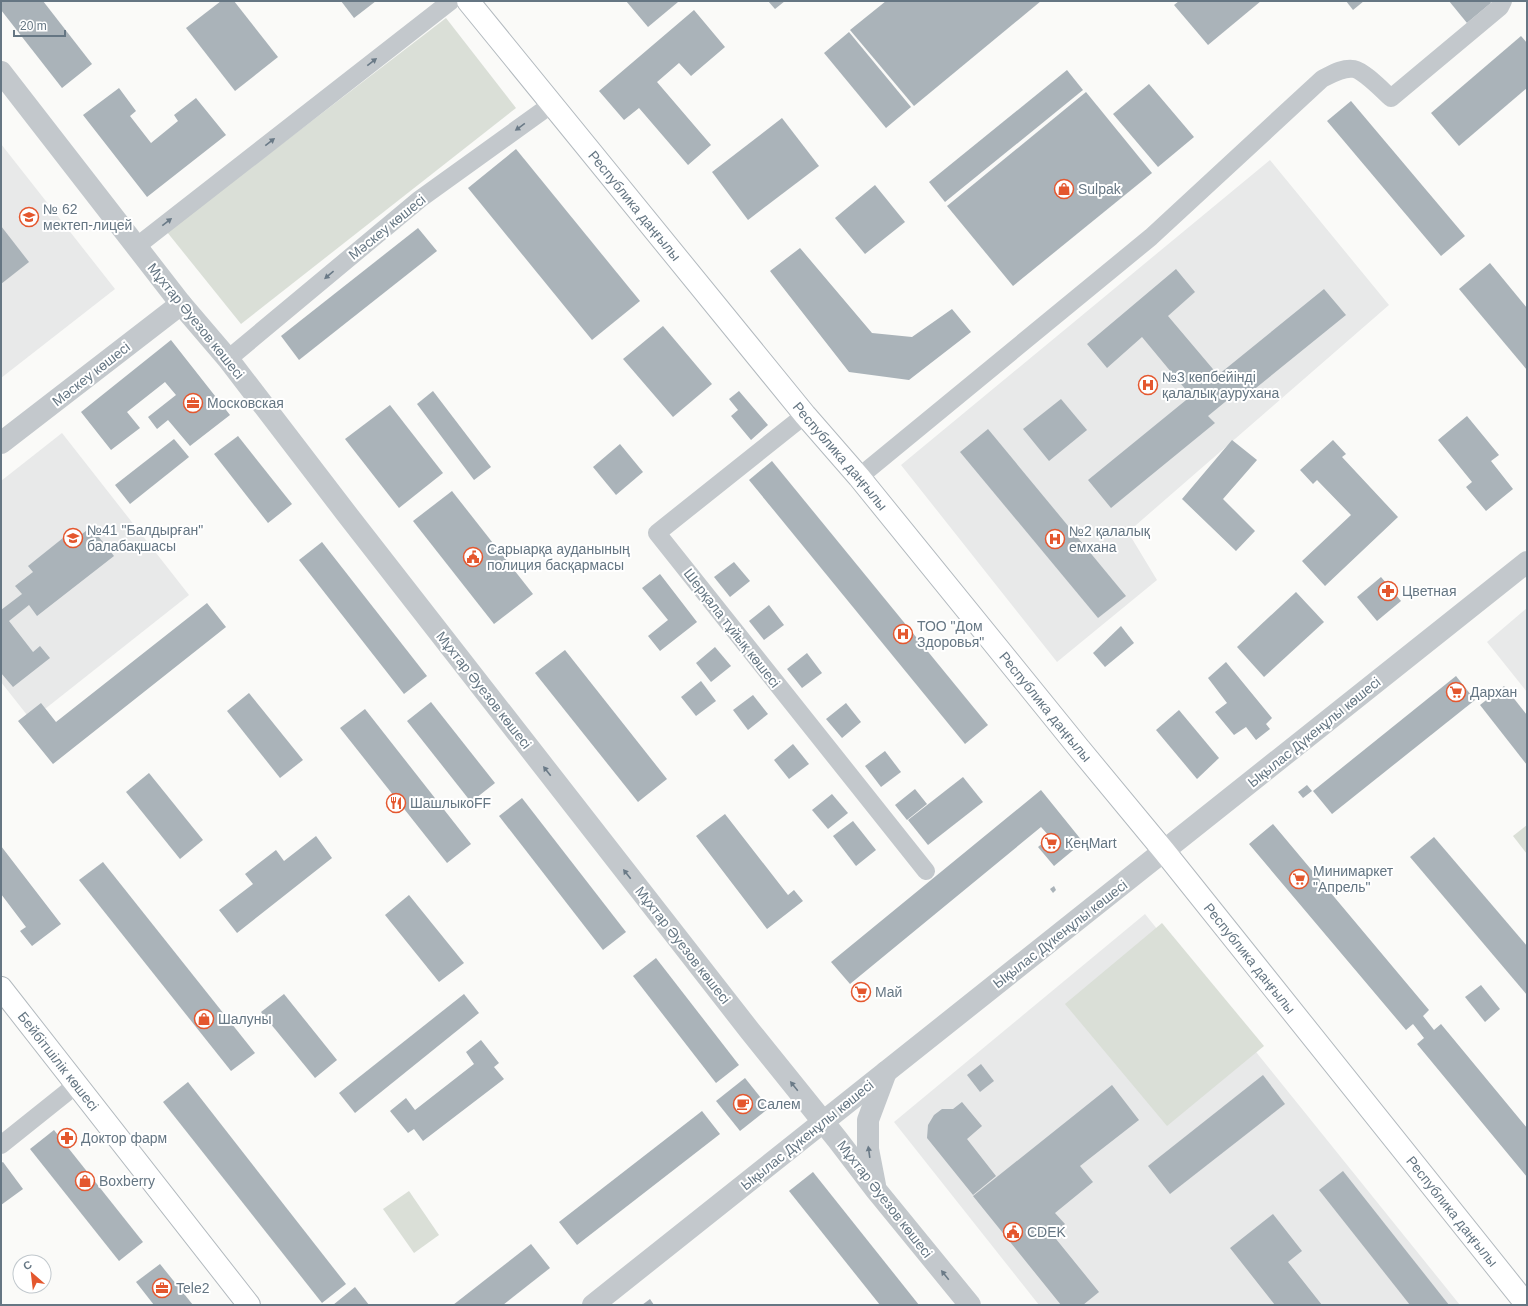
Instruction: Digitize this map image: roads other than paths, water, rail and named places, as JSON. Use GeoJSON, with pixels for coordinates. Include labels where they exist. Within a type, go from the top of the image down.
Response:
{"type":"FeatureCollection","features":[{"type":"Feature","properties":{"kind":"main road","name":"Республика даңғылы"},"geometry":{"type":"LineString","coordinates":[[468,1],[805,415],[859,476],[1164,851],[1527,1305]]}},
{"type":"Feature","properties":{"kind":"main road","name":"Бейбітшілік көшесі"},"geometry":{"type":"LineString","coordinates":[[1,988],[249,1305]]}},
{"type":"Feature","properties":{"kind":"street"},"geometry":{"type":"LineString","coordinates":[[137,246],[451,1]]}},
{"type":"Feature","properties":{"kind":"street"},"geometry":{"type":"LineString","coordinates":[[859,476],[1151,236],[1322,79],[1337,71],[1355,69],[1367,76],[1391,98],[1500,7],[1503,1]]}},
{"type":"Feature","properties":{"kind":"street","name":"Мұхтар Әуезов көшесі"},"geometry":{"type":"LineString","coordinates":[[1,72],[181,304],[228,359],[649,903],[824,1122],[876,1190],[970,1305]]}},
{"type":"Feature","properties":{"kind":"street","name":"Мәскеу көшесі"},"geometry":{"type":"LineString","coordinates":[[228,359],[420,199],[552,104]]}},
{"type":"Feature","properties":{"kind":"street","name":"Мәскеу көшесі"},"geometry":{"type":"LineString","coordinates":[[1,443],[181,304]]}},
{"type":"Feature","properties":{"kind":"street","name":"Шерқала тұйық көшесі"},"geometry":{"type":"LineString","coordinates":[[805,415],[657,533],[926,871]]}},
{"type":"Feature","properties":{"kind":"street","name":"Ықылас Дүкенұлы көшесі"},"geometry":{"type":"LineString","coordinates":[[593,1305],[1527,562]]}},
{"type":"Feature","properties":{"kind":"street"},"geometry":{"type":"LineString","coordinates":[[876,1190],[868,1149],[868,1120],[886,1072]]}},
{"type":"Feature","properties":{"kind":"street"},"geometry":{"type":"LineString","coordinates":[[1,1145],[76,1085]]}},
{"type":"Feature","properties":{"kind":"place","name":"Sulpak"},"geometry":{"type":"Point","coordinates":[1064,189]}},
{"type":"Feature","properties":{"kind":"place","name":"№ 62 мектеп-лицей"},"geometry":{"type":"Point","coordinates":[29,217]}},
{"type":"Feature","properties":{"kind":"place","name":"№3 көпбейінді қалалық аурухана"},"geometry":{"type":"Point","coordinates":[1148,385]}},
{"type":"Feature","properties":{"kind":"place","name":"Московская"},"geometry":{"type":"Point","coordinates":[193,403]}},
{"type":"Feature","properties":{"kind":"place","name":"№41 \"Балдырған\" балабақшасы"},"geometry":{"type":"Point","coordinates":[73,538]}},
{"type":"Feature","properties":{"kind":"place","name":"№2 қалалық емхана"},"geometry":{"type":"Point","coordinates":[1055,539]}},
{"type":"Feature","properties":{"kind":"place","name":"Сарыарқа ауданының полиция басқармасы"},"geometry":{"type":"Point","coordinates":[473,557]}},
{"type":"Feature","properties":{"kind":"place","name":"Цветная"},"geometry":{"type":"Point","coordinates":[1388,591]}},
{"type":"Feature","properties":{"kind":"place","name":"ТОО \"Дом Здоровья\""},"geometry":{"type":"Point","coordinates":[903,634]}},
{"type":"Feature","properties":{"kind":"place","name":"Дархан"},"geometry":{"type":"Point","coordinates":[1456,692]}},
{"type":"Feature","properties":{"kind":"place","name":"ШашлыкoFF"},"geometry":{"type":"Point","coordinates":[396,803]}},
{"type":"Feature","properties":{"kind":"place","name":"КеңMart"},"geometry":{"type":"Point","coordinates":[1051,843]}},
{"type":"Feature","properties":{"kind":"place","name":"Минимаркет \"Апрель\""},"geometry":{"type":"Point","coordinates":[1299,879]}},
{"type":"Feature","properties":{"kind":"place","name":"Май"},"geometry":{"type":"Point","coordinates":[861,992]}},
{"type":"Feature","properties":{"kind":"place","name":"Шалуны"},"geometry":{"type":"Point","coordinates":[204,1019]}},
{"type":"Feature","properties":{"kind":"place","name":"Салем"},"geometry":{"type":"Point","coordinates":[743,1104]}},
{"type":"Feature","properties":{"kind":"place","name":"Доктор фарм"},"geometry":{"type":"Point","coordinates":[67,1138]}},
{"type":"Feature","properties":{"kind":"place","name":"Boxberry"},"geometry":{"type":"Point","coordinates":[85,1181]}},
{"type":"Feature","properties":{"kind":"place","name":"CDEK"},"geometry":{"type":"Point","coordinates":[1013,1232]}},
{"type":"Feature","properties":{"kind":"place","name":"Tele2"},"geometry":{"type":"Point","coordinates":[162,1288]}}]}
